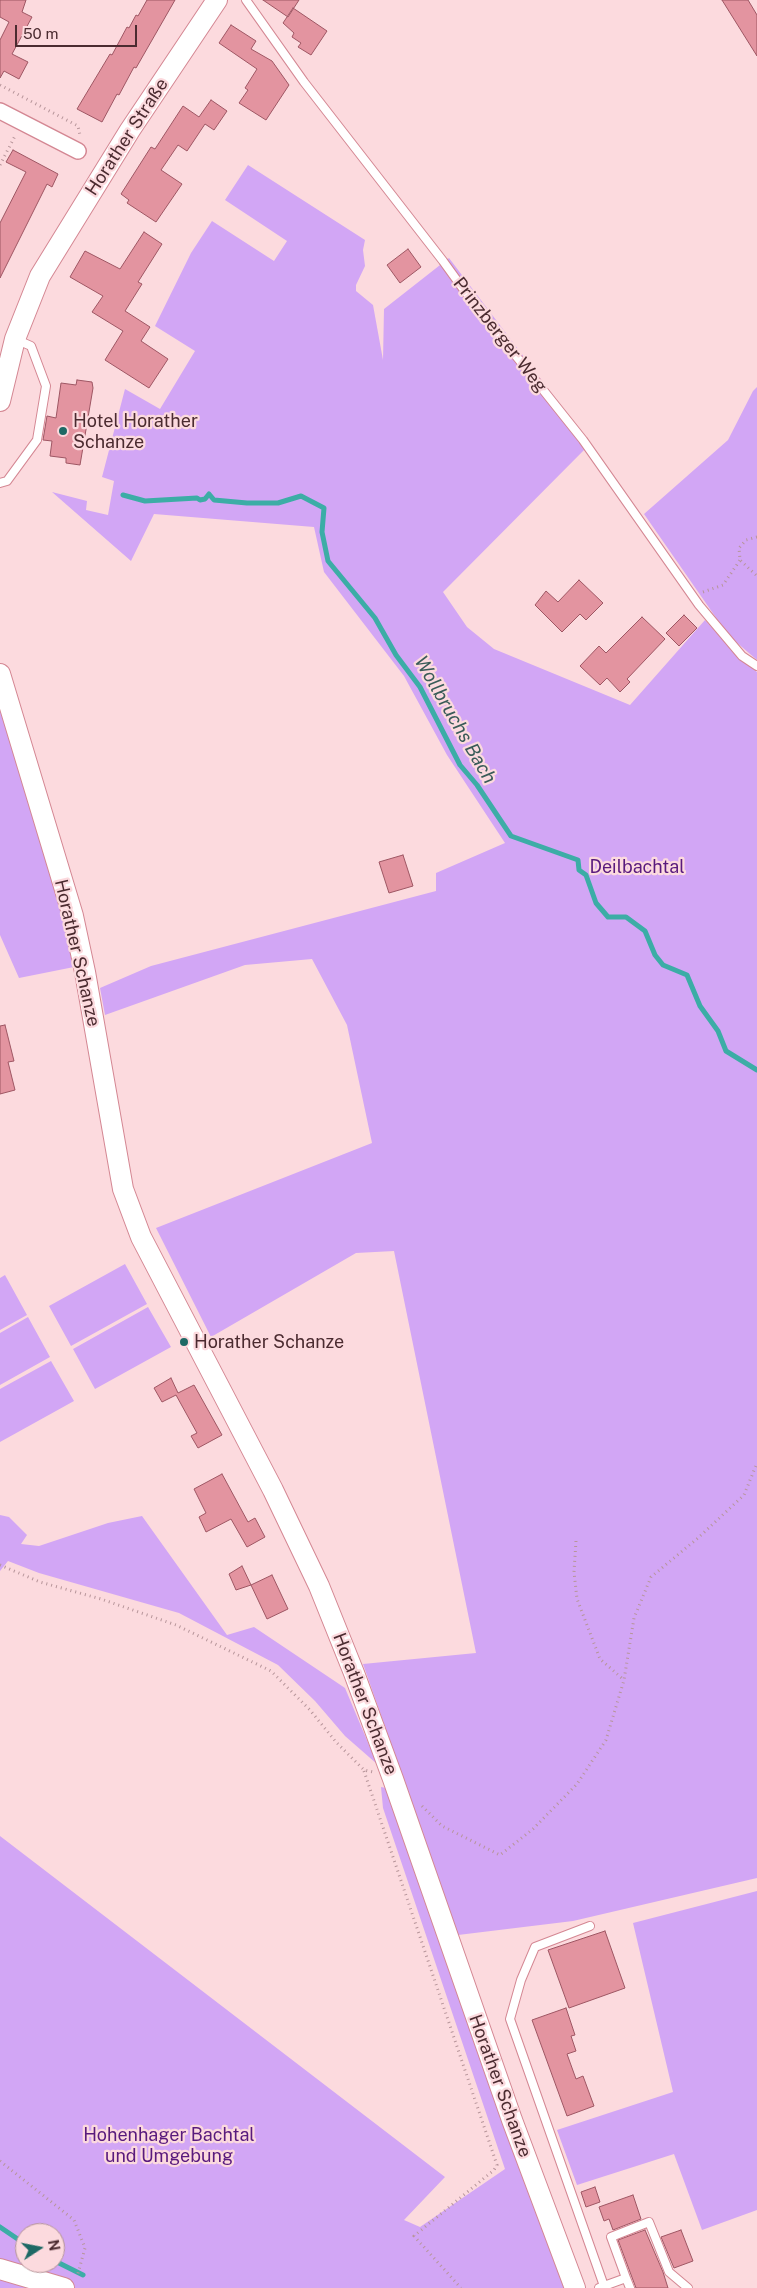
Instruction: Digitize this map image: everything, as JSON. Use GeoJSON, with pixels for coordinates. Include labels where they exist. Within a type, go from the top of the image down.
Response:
{"type":"FeatureCollection","features":[{"type":"Feature","properties":{"kind":"main road","name":"Horather Straße"},"geometry":{"type":"LineString","coordinates":[[15,339],[40,276],[130,130],[217,0]]}},
{"type":"Feature","properties":{"kind":"main road"},"geometry":{"type":"LineString","coordinates":[[0,402],[2,381],[15,339]]}},
{"type":"Feature","properties":{"kind":"main road","name":"Horather Schanze"},"geometry":{"type":"LineString","coordinates":[[0,674],[73,916],[85,972],[124,1189],[141,1237],[273,1490],[319,1586],[354,1673],[393,1779],[512,2120],[575,2288]]}},
{"type":"Feature","properties":{"kind":"main road"},"geometry":{"type":"LineString","coordinates":[[0,2269],[70,2284]]}},
{"type":"Feature","properties":{"kind":"street"},"geometry":{"type":"LineString","coordinates":[[0,111],[78,151]]}},
{"type":"Feature","properties":{"kind":"lane","name":"Prinzberger Weg"},"geometry":{"type":"LineString","coordinates":[[246,0],[304,82],[469,297],[583,440],[692,595],[725,638],[742,656],[757,666]]}},
{"type":"Feature","properties":{"kind":"lane"},"geometry":{"type":"LineString","coordinates":[[0,482],[7,482],[37,440],[46,386],[31,346],[15,339]]}},
{"type":"Feature","properties":{"kind":"lane"},"geometry":{"type":"LineString","coordinates":[[590,1926],[535,1947],[521,1980],[510,2019],[601,2287],[626,2278]]}},
{"type":"Feature","properties":{"kind":"lane"},"geometry":{"type":"LineString","coordinates":[[630,2288],[611,2237],[649,2222],[669,2272],[688,2288]]}},
{"type":"Feature","properties":{"kind":"path"},"geometry":{"type":"LineString","coordinates":[[0,85],[78,126],[83,143],[78,151]]}},
{"type":"Feature","properties":{"kind":"path"},"geometry":{"type":"LineString","coordinates":[[0,164],[22,122]]}},
{"type":"Feature","properties":{"kind":"path"},"geometry":{"type":"LineString","coordinates":[[692,595],[723,585],[740,560],[739,548],[746,540],[757,537]]}},
{"type":"Feature","properties":{"kind":"path"},"geometry":{"type":"LineString","coordinates":[[740,560],[757,576]]}},
{"type":"Feature","properties":{"kind":"path"},"geometry":{"type":"LineString","coordinates":[[415,1799],[442,1826],[500,1855],[533,1828],[577,1784],[606,1740],[624,1680],[634,1618],[651,1577],[698,1538],[744,1495],[757,1463]]}},
{"type":"Feature","properties":{"kind":"path"},"geometry":{"type":"LineString","coordinates":[[576,1540],[574,1572],[576,1599],[600,1660],[624,1680]]}},
{"type":"Feature","properties":{"kind":"path"},"geometry":{"type":"LineString","coordinates":[[0,1565],[40,1582],[101,1599],[176,1625],[272,1671],[364,1770],[497,2164],[494,2170],[414,2236],[461,2288]]}},
{"type":"Feature","properties":{"kind":"path"},"geometry":{"type":"LineString","coordinates":[[364,1770],[393,1779]]}},
{"type":"Feature","properties":{"kind":"path"},"geometry":{"type":"LineString","coordinates":[[0,2161],[74,2220],[85,2248],[70,2284]]}},
{"type":"Feature","properties":{"kind":"green space","name":"Deilbachtal"},"geometry":{"type":"Polygon","coordinates":[[[248,165],[365,240],[363,250],[365,266],[356,285],[356,291],[373,305],[383,360],[384,309],[449,258],[590,444],[443,592],[467,627],[494,649],[630,705],[705,620],[739,658],[757,672],[757,1878],[573,1921],[458,1935],[363,1664],[476,1653],[394,1251],[356,1253],[211,1337],[156,1228],[372,1143],[347,1025],[312,959],[245,965],[105,1015],[100,988],[151,966],[436,891],[436,873],[505,843],[447,755],[404,676],[324,572],[314,527],[154,514],[131,561],[52,492],[87,501],[86,510],[108,515],[114,481],[102,477],[125,389],[160,409],[195,351],[155,326],[191,253],[212,221],[274,261],[287,241],[225,200],[248,165]]]}},
{"type":"Feature","properties":{"kind":"green space"},"geometry":{"type":"Polygon","coordinates":[[[757,387],[757,660],[728,635],[644,514],[728,440],[753,391],[757,387]]]}},
{"type":"Feature","properties":{"kind":"green space"},"geometry":{"type":"Polygon","coordinates":[[[0,695],[69,925],[74,967],[19,978],[0,935],[0,695]]]}},
{"type":"Feature","properties":{"kind":"green space"},"geometry":{"type":"Polygon","coordinates":[[[125,1264],[147,1304],[71,1346],[49,1306],[125,1264]]]}},
{"type":"Feature","properties":{"kind":"green space"},"geometry":{"type":"Polygon","coordinates":[[[5,1275],[27,1315],[0,1330],[0,1278],[5,1275]]]}},
{"type":"Feature","properties":{"kind":"green space"},"geometry":{"type":"Polygon","coordinates":[[[148,1307],[171,1347],[95,1389],[73,1349],[148,1307]]]}},
{"type":"Feature","properties":{"kind":"green space"},"geometry":{"type":"Polygon","coordinates":[[[28,1317],[50,1357],[0,1385],[0,1333],[28,1317]]]}},
{"type":"Feature","properties":{"kind":"green space"},"geometry":{"type":"Polygon","coordinates":[[[51,1361],[74,1401],[0,1442],[0,1389],[51,1361]]]}},
{"type":"Feature","properties":{"kind":"green space"},"geometry":{"type":"Polygon","coordinates":[[[0,1515],[9,1517],[27,1535],[21,1544],[39,1546],[108,1523],[142,1516],[227,1635],[254,1627],[345,1688],[377,1764],[345,1736],[315,1701],[278,1665],[179,1613],[39,1573],[8,1561],[0,1571],[0,1515]]]}},
{"type":"Feature","properties":{"kind":"green space","name":"Hohenhager Bachtal und Umgebung"},"geometry":{"type":"Polygon","coordinates":[[[381,1787],[386,1788],[566,2288],[0,2288],[0,1836],[445,2177],[404,2220],[420,2227],[505,2169],[383,1808],[381,1787]]]}},
{"type":"Feature","properties":{"kind":"green space"},"geometry":{"type":"Polygon","coordinates":[[[757,1891],[757,2210],[702,2230],[674,2154],[577,2185],[557,2130],[673,2092],[633,1923],[757,1891]]]}},
{"type":"Feature","properties":{"kind":"building"},"geometry":{"type":"Polygon","coordinates":[[[0,0],[26,0],[22,12],[32,17],[12,54],[28,62],[19,79],[4,71],[0,78],[0,40],[9,22],[0,17],[0,0]]]}},
{"type":"Feature","properties":{"kind":"building"},"geometry":{"type":"Polygon","coordinates":[[[147,0],[175,0],[136,68],[134,67],[119,95],[117,94],[102,122],[77,109],[110,54],[112,55],[127,27],[129,28],[136,15],[138,16],[147,0]]]}},
{"type":"Feature","properties":{"kind":"building"},"geometry":{"type":"Polygon","coordinates":[[[263,0],[299,0],[288,17],[263,0]]]}},
{"type":"Feature","properties":{"kind":"building"},"geometry":{"type":"Polygon","coordinates":[[[722,0],[748,0],[757,15],[757,56],[722,0]]]}},
{"type":"Feature","properties":{"kind":"building"},"geometry":{"type":"Polygon","coordinates":[[[293,8],[327,31],[311,55],[298,47],[301,43],[292,37],[294,33],[283,23],[293,8]]]}},
{"type":"Feature","properties":{"kind":"building"},"geometry":{"type":"Polygon","coordinates":[[[231,25],[256,41],[251,49],[272,61],[289,85],[266,120],[239,103],[248,90],[245,88],[257,69],[219,43],[231,25]]]}},
{"type":"Feature","properties":{"kind":"building"},"geometry":{"type":"Polygon","coordinates":[[[211,100],[227,111],[214,130],[205,124],[187,151],[178,145],[161,170],[182,184],[156,222],[127,203],[129,200],[121,194],[151,147],[155,149],[183,106],[199,117],[211,100]]]}},
{"type":"Feature","properties":{"kind":"building"},"geometry":{"type":"Polygon","coordinates":[[[13,150],[58,174],[52,187],[47,184],[0,278],[0,223],[26,172],[6,162],[13,150]]]}},
{"type":"Feature","properties":{"kind":"building"},"geometry":{"type":"Polygon","coordinates":[[[144,232],[162,244],[138,282],[142,284],[125,311],[150,327],[141,341],[168,359],[149,388],[105,360],[123,331],[92,312],[103,296],[70,277],[85,251],[120,269],[144,232]]]}},
{"type":"Feature","properties":{"kind":"building"},"geometry":{"type":"Polygon","coordinates":[[[408,249],[421,267],[400,283],[387,265],[408,249]]]}},
{"type":"Feature","properties":{"kind":"building"},"geometry":{"type":"Polygon","coordinates":[[[77,380],[92,382],[93,388],[80,465],[66,463],[66,458],[50,456],[52,441],[43,440],[47,416],[56,418],[61,383],[76,385],[77,380]]]}},
{"type":"Feature","properties":{"kind":"building"},"geometry":{"type":"Polygon","coordinates":[[[579,580],[603,603],[586,620],[580,614],[562,632],[535,605],[546,591],[558,602],[579,580]]]}},
{"type":"Feature","properties":{"kind":"building"},"geometry":{"type":"Polygon","coordinates":[[[684,615],[697,628],[679,646],[666,633],[684,615]]]}},
{"type":"Feature","properties":{"kind":"building"},"geometry":{"type":"Polygon","coordinates":[[[642,617],[665,639],[627,679],[630,682],[620,692],[607,678],[600,685],[580,666],[599,646],[606,653],[642,617]]]}},
{"type":"Feature","properties":{"kind":"building"},"geometry":{"type":"Polygon","coordinates":[[[403,855],[413,886],[389,893],[379,862],[403,855]]]}},
{"type":"Feature","properties":{"kind":"building"},"geometry":{"type":"Polygon","coordinates":[[[5,1025],[14,1061],[8,1062],[15,1090],[0,1094],[0,1026],[5,1025]]]}},
{"type":"Feature","properties":{"kind":"building"},"geometry":{"type":"Polygon","coordinates":[[[171,1378],[178,1393],[194,1385],[222,1435],[198,1448],[191,1436],[197,1433],[176,1395],[162,1402],[154,1388],[171,1378]]]}},
{"type":"Feature","properties":{"kind":"building"},"geometry":{"type":"Polygon","coordinates":[[[222,1474],[248,1522],[255,1518],[265,1537],[247,1547],[231,1519],[206,1532],[199,1517],[206,1513],[194,1489],[222,1474]]]}},
{"type":"Feature","properties":{"kind":"building"},"geometry":{"type":"Polygon","coordinates":[[[242,1566],[251,1585],[236,1590],[229,1574],[242,1566]]]}},
{"type":"Feature","properties":{"kind":"building"},"geometry":{"type":"Polygon","coordinates":[[[272,1575],[288,1609],[267,1619],[251,1585],[272,1575]]]}},
{"type":"Feature","properties":{"kind":"building"},"geometry":{"type":"Polygon","coordinates":[[[605,1931],[625,1988],[569,2008],[548,1950],[605,1931]]]}},
{"type":"Feature","properties":{"kind":"building"},"geometry":{"type":"Polygon","coordinates":[[[566,2008],[575,2035],[571,2036],[576,2051],[567,2054],[576,2079],[583,2076],[594,2106],[567,2116],[532,2020],[566,2008]]]}},
{"type":"Feature","properties":{"kind":"building"},"geometry":{"type":"Polygon","coordinates":[[[595,2187],[600,2202],[586,2207],[581,2192],[595,2187]]]}},
{"type":"Feature","properties":{"kind":"building"},"geometry":{"type":"Polygon","coordinates":[[[633,2195],[641,2219],[613,2230],[609,2219],[604,2221],[599,2207],[633,2195]]]}},
{"type":"Feature","properties":{"kind":"building"},"geometry":{"type":"Polygon","coordinates":[[[645,2230],[668,2288],[636,2288],[618,2240],[645,2230]]]}},
{"type":"Feature","properties":{"kind":"building"},"geometry":{"type":"Polygon","coordinates":[[[681,2230],[693,2261],[674,2268],[661,2237],[681,2230]]]}},
{"type":"Feature","properties":{"kind":"waterway","name":"Wollbruchs Bach"},"geometry":{"type":"LineString","coordinates":[[123,495],[145,501],[197,498],[200,500],[205,499],[209,494],[214,500],[247,503],[278,503],[301,496],[324,508],[322,532],[328,561],[375,618],[396,655],[420,687],[460,765],[477,785],[511,836],[578,860],[579,870],[586,875],[596,903],[608,917],[626,917],[645,931],[655,955],[663,965],[687,975],[700,1006],[718,1031],[726,1051],[757,1070]]}},
{"type":"Feature","properties":{"kind":"waterway"},"geometry":{"type":"LineString","coordinates":[[0,2227],[15,2237]]}},
{"type":"Feature","properties":{"kind":"waterway"},"geometry":{"type":"LineString","coordinates":[[65,2266],[83,2275]]}},
{"type":"Feature","properties":{"kind":"place","name":"Hotel Horather Schanze"},"geometry":{"type":"Point","coordinates":[63,431]}},
{"type":"Feature","properties":{"kind":"place","name":"Horather Schanze"},"geometry":{"type":"Point","coordinates":[184,1342]}}]}
